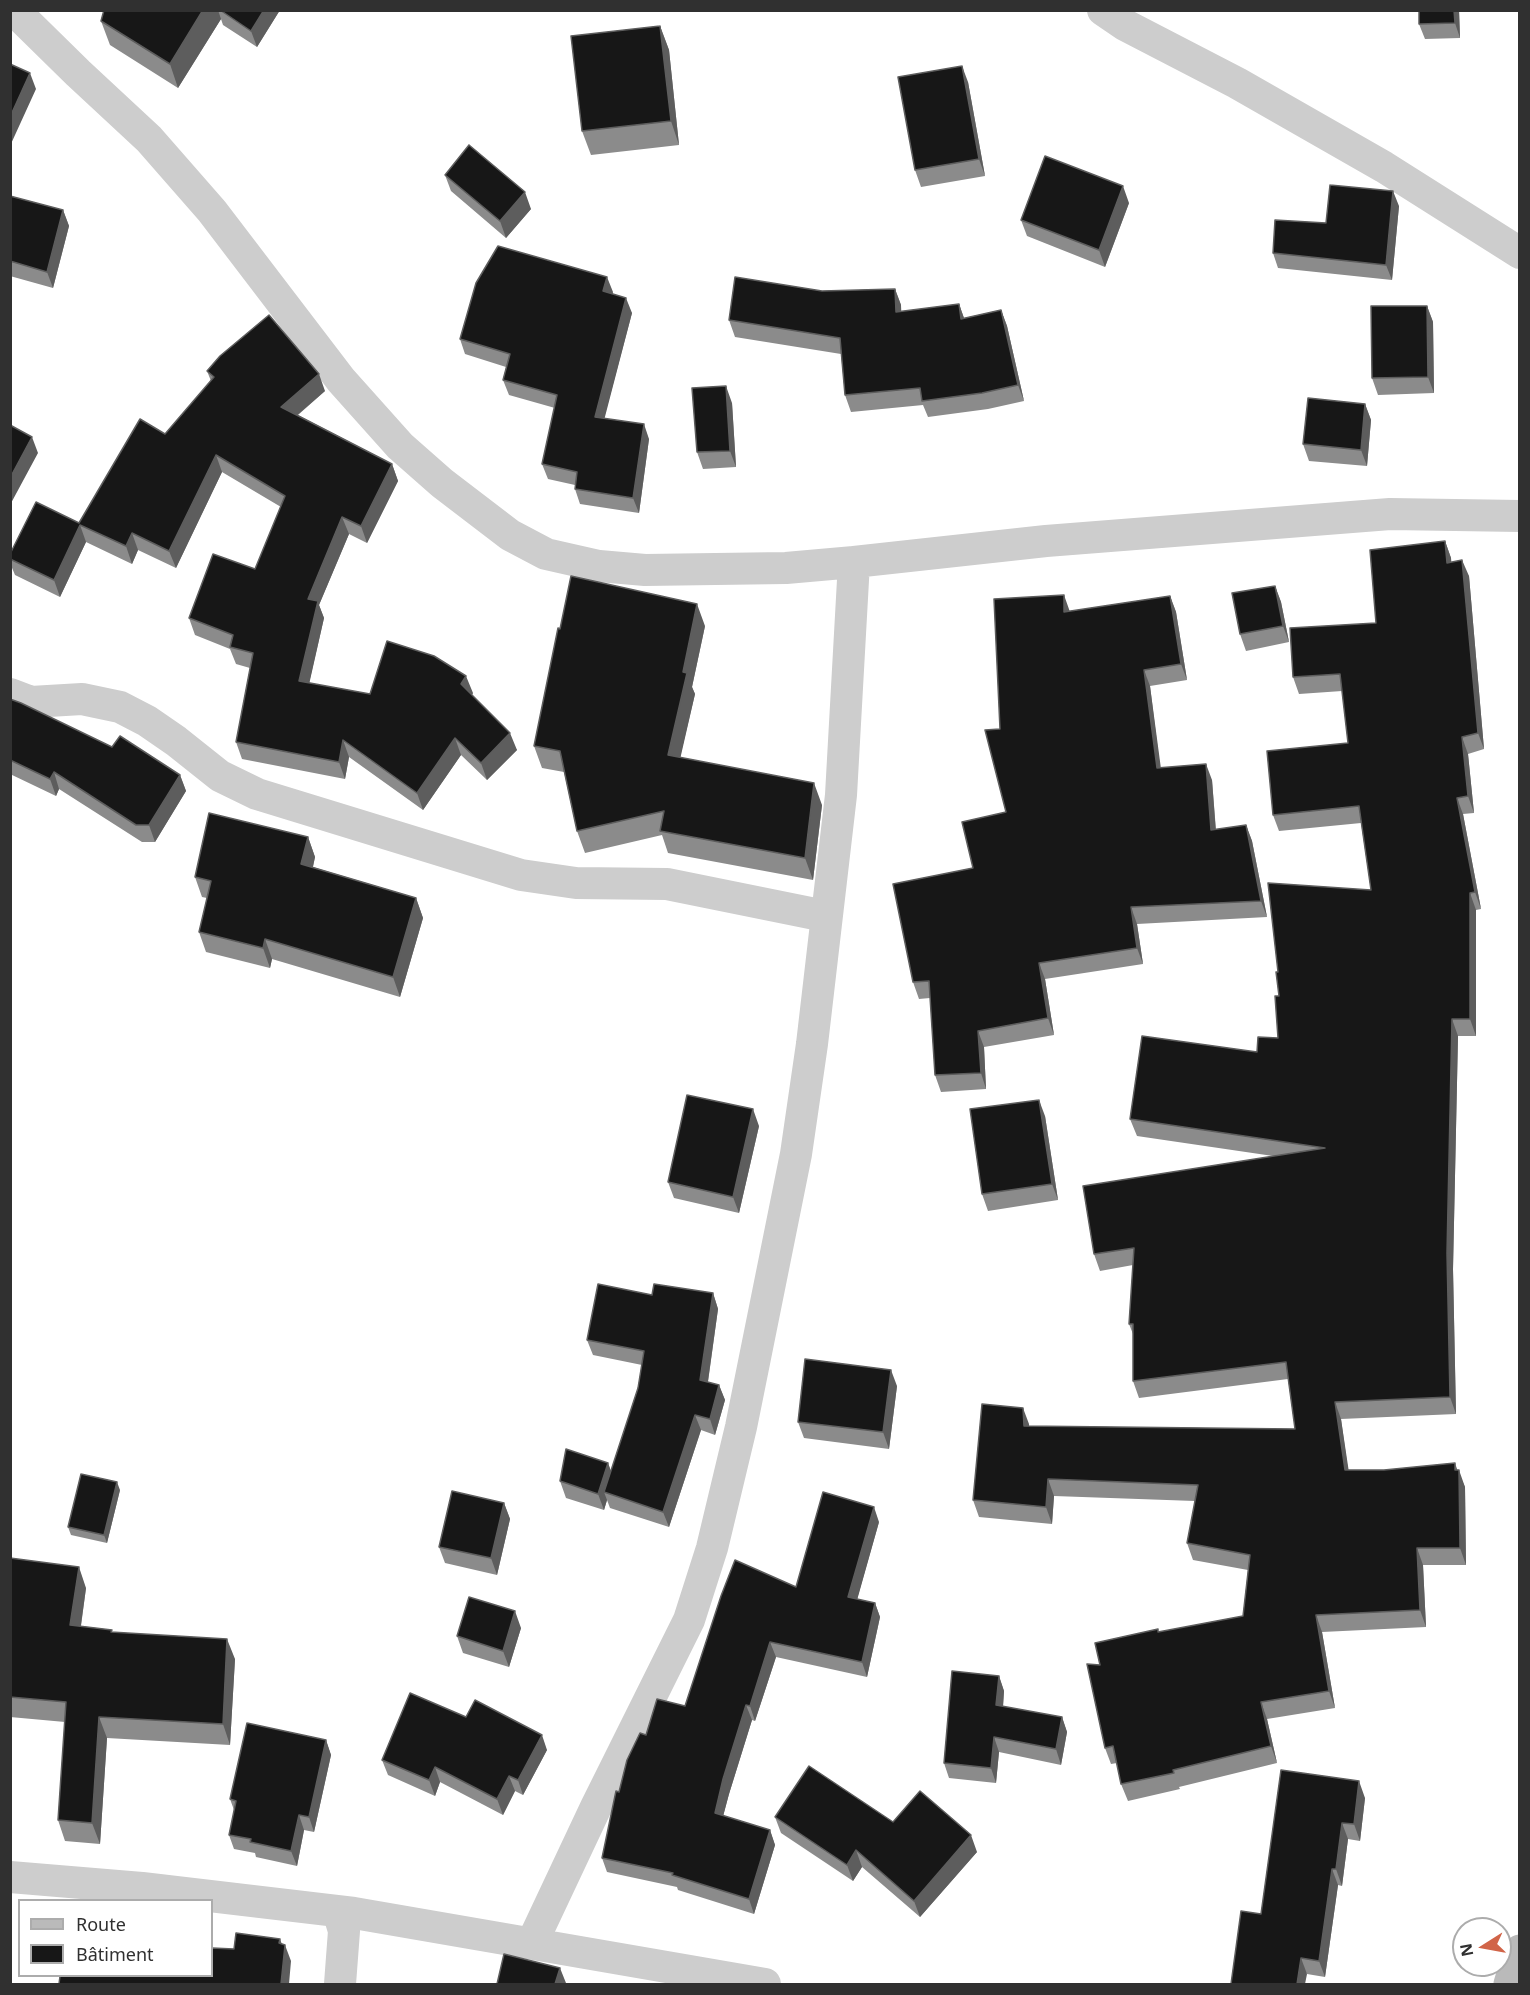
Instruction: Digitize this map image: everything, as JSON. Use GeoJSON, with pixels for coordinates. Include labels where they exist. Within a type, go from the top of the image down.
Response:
{"type":"FeatureCollection","features":[{"type":"Feature","properties":{"kind":"main road"},"geometry":{"type":"LineString","coordinates":[[1510,1984],[1520,1950]]}},
{"type":"Feature","properties":{"kind":"street"},"geometry":{"type":"LineString","coordinates":[[17,10],[24,20],[78,73],[149,139],[213,211],[341,380],[400,446],[442,483],[510,535],[546,554],[600,566],[645,570],[786,568],[1047,541],[1390,514],[1520,516]]}},
{"type":"Feature","properties":{"kind":"street"},"geometry":{"type":"LineString","coordinates":[[1103,10],[1237,83],[1374,162],[1520,253]]}},
{"type":"Feature","properties":{"kind":"street"},"geometry":{"type":"LineString","coordinates":[[532,1944],[596,1807],[689,1620],[712,1548],[741,1427],[796,1154],[812,1044],[825,916],[841,795],[855,562]]}},
{"type":"Feature","properties":{"kind":"street"},"geometry":{"type":"LineString","coordinates":[[10,694],[31,702],[82,699],[120,707],[147,721],[220,776],[257,794],[521,875],[576,883],[667,884],[825,916]]}},
{"type":"Feature","properties":{"kind":"street"},"geometry":{"type":"LineString","coordinates":[[10,1877],[142,1888],[338,1911],[765,1984]]}},
{"type":"Feature","properties":{"kind":"street"},"geometry":{"type":"LineString","coordinates":[[338,1911],[344,1931],[340,1984]]}},
{"type":"Feature","properties":{"kind":"building"},"geometry":{"type":"Polygon","coordinates":[[[104,10],[203,10],[170,64],[101,21],[104,10]]]}},
{"type":"Feature","properties":{"kind":"building"},"geometry":{"type":"Polygon","coordinates":[[[220,10],[264,10],[251,31],[220,10]]]}},
{"type":"Feature","properties":{"kind":"building"},"geometry":{"type":"Polygon","coordinates":[[[1419,10],[1454,10],[1455,23],[1419,24],[1419,10]]]}},
{"type":"Feature","properties":{"kind":"building"},"geometry":{"type":"Polygon","coordinates":[[[660,26],[671,121],[582,131],[571,36],[660,26]]]}},
{"type":"Feature","properties":{"kind":"building"},"geometry":{"type":"Polygon","coordinates":[[[10,64],[30,73],[10,117],[10,64]]]}},
{"type":"Feature","properties":{"kind":"building"},"geometry":{"type":"Polygon","coordinates":[[[962,66],[979,159],[915,170],[898,77],[962,66]]]}},
{"type":"Feature","properties":{"kind":"building"},"geometry":{"type":"Polygon","coordinates":[[[469,145],[525,192],[500,221],[445,175],[469,145]]]}},
{"type":"Feature","properties":{"kind":"building"},"geometry":{"type":"Polygon","coordinates":[[[1045,156],[1123,186],[1099,250],[1021,220],[1045,156]]]}},
{"type":"Feature","properties":{"kind":"building"},"geometry":{"type":"Polygon","coordinates":[[[1330,185],[1393,191],[1386,265],[1273,253],[1275,220],[1326,223],[1330,185]]]}},
{"type":"Feature","properties":{"kind":"building"},"geometry":{"type":"Polygon","coordinates":[[[10,196],[63,210],[47,272],[10,261],[10,196]]]}},
{"type":"Feature","properties":{"kind":"building"},"geometry":{"type":"Polygon","coordinates":[[[498,246],[607,277],[603,291],[626,298],[595,417],[644,424],[633,498],[575,489],[577,472],[542,464],[557,395],[503,380],[510,354],[460,339],[476,283],[498,246]]]}},
{"type":"Feature","properties":{"kind":"building"},"geometry":{"type":"Polygon","coordinates":[[[735,277],[822,291],[895,289],[896,312],[959,304],[961,319],[1001,310],[1018,385],[982,393],[922,401],[920,388],[845,395],[840,338],[729,320],[735,277]]]}},
{"type":"Feature","properties":{"kind":"building"},"geometry":{"type":"Polygon","coordinates":[[[1371,306],[1427,306],[1428,377],[1372,378],[1371,306]]]}},
{"type":"Feature","properties":{"kind":"building"},"geometry":{"type":"Polygon","coordinates":[[[269,315],[319,374],[281,407],[392,464],[361,526],[342,517],[308,599],[318,601],[299,681],[370,694],[387,641],[434,656],[466,676],[461,684],[510,733],[481,763],[455,738],[417,793],[343,740],[339,762],[236,742],[253,653],[230,647],[233,635],[189,618],[213,554],[255,569],[285,496],[216,455],[169,551],[132,533],[126,546],[80,525],[54,580],[10,559],[10,554],[36,502],[79,523],[140,419],[165,434],[214,377],[207,371],[220,356],[269,315]]]}},
{"type":"Feature","properties":{"kind":"building"},"geometry":{"type":"Polygon","coordinates":[[[726,386],[730,451],[697,452],[692,388],[726,386]]]}},
{"type":"Feature","properties":{"kind":"building"},"geometry":{"type":"Polygon","coordinates":[[[1308,398],[1365,404],[1361,450],[1303,444],[1308,398]]]}},
{"type":"Feature","properties":{"kind":"building"},"geometry":{"type":"Polygon","coordinates":[[[10,425],[32,437],[10,478],[10,425]]]}},
{"type":"Feature","properties":{"kind":"building"},"geometry":{"type":"Polygon","coordinates":[[[1445,541],[1447,563],[1462,560],[1478,733],[1462,737],[1468,796],[1457,798],[1475,892],[1470,893],[1470,1019],[1452,1019],[1447,1253],[1450,1397],[1335,1402],[1345,1470],[1384,1470],[1455,1463],[1455,1470],[1459,1470],[1460,1548],[1417,1548],[1420,1610],[1316,1615],[1329,1691],[1261,1702],[1271,1746],[1173,1770],[1174,1773],[1121,1784],[1113,1746],[1105,1748],[1087,1664],[1100,1665],[1095,1643],[1158,1629],[1158,1632],[1243,1616],[1250,1555],[1187,1543],[1198,1485],[1048,1479],[1046,1507],[973,1500],[982,1404],[1023,1408],[1024,1426],[1295,1429],[1286,1362],[1133,1381],[1133,1324],[1129,1324],[1134,1248],[1094,1254],[1083,1186],[1325,1148],[1130,1119],[1142,1036],[1257,1052],[1258,1037],[1278,1038],[1275,996],[1279,996],[1276,972],[1278,972],[1268,883],[1371,890],[1359,806],[1273,815],[1267,751],[1348,743],[1340,674],[1293,677],[1290,628],[1376,623],[1370,550],[1445,541]]]}},
{"type":"Feature","properties":{"kind":"building"},"geometry":{"type":"Polygon","coordinates":[[[571,576],[697,604],[683,672],[687,673],[668,755],[814,783],[805,858],[660,831],[664,811],[577,831],[560,751],[534,746],[571,576]]]}},
{"type":"Feature","properties":{"kind":"building"},"geometry":{"type":"Polygon","coordinates":[[[1275,586],[1283,626],[1240,634],[1232,593],[1275,586]]]}},
{"type":"Feature","properties":{"kind":"building"},"geometry":{"type":"Polygon","coordinates":[[[1064,595],[1064,612],[1170,596],[1181,664],[1144,670],[1157,768],[1206,764],[1211,830],[1246,825],[1261,901],[1131,907],[1137,948],[1039,963],[1048,1018],[978,1031],[981,1073],[935,1075],[929,981],[913,982],[893,884],[973,868],[962,822],[1006,812],[985,730],[1000,729],[994,599],[1064,595]]]}},
{"type":"Feature","properties":{"kind":"building"},"geometry":{"type":"Polygon","coordinates":[[[10,699],[112,747],[120,736],[180,775],[149,825],[136,825],[54,772],[50,779],[10,760],[10,699]]]}},
{"type":"Feature","properties":{"kind":"building"},"geometry":{"type":"Polygon","coordinates":[[[209,813],[308,837],[301,864],[416,898],[393,977],[265,939],[263,948],[199,932],[211,881],[195,877],[209,813]]]}},
{"type":"Feature","properties":{"kind":"building"},"geometry":{"type":"Polygon","coordinates":[[[687,1095],[753,1109],[733,1197],[668,1182],[687,1095]]]}},
{"type":"Feature","properties":{"kind":"building"},"geometry":{"type":"Polygon","coordinates":[[[1039,1100],[1052,1184],[982,1194],[970,1109],[1039,1100]]]}},
{"type":"Feature","properties":{"kind":"building"},"geometry":{"type":"Polygon","coordinates":[[[598,1284],[652,1295],[654,1284],[713,1293],[700,1380],[719,1385],[710,1419],[695,1415],[663,1512],[604,1492],[638,1388],[644,1351],[587,1340],[598,1284]]]}},
{"type":"Feature","properties":{"kind":"building"},"geometry":{"type":"Polygon","coordinates":[[[805,1359],[891,1370],[883,1432],[798,1422],[805,1359]]]}},
{"type":"Feature","properties":{"kind":"building"},"geometry":{"type":"Polygon","coordinates":[[[566,1449],[608,1463],[598,1494],[560,1481],[566,1449]]]}},
{"type":"Feature","properties":{"kind":"building"},"geometry":{"type":"Polygon","coordinates":[[[81,1474],[117,1482],[104,1535],[68,1527],[81,1474]]]}},
{"type":"Feature","properties":{"kind":"building"},"geometry":{"type":"Polygon","coordinates":[[[452,1491],[504,1503],[491,1558],[439,1547],[452,1491]]]}},
{"type":"Feature","properties":{"kind":"building"},"geometry":{"type":"Polygon","coordinates":[[[823,1492],[874,1507],[848,1597],[875,1603],[862,1662],[770,1642],[750,1706],[746,1705],[715,1813],[770,1830],[749,1899],[672,1875],[673,1873],[602,1858],[616,1791],[619,1792],[627,1760],[640,1733],[646,1735],[657,1699],[685,1706],[735,1560],[796,1587],[823,1492]]]}},
{"type":"Feature","properties":{"kind":"building"},"geometry":{"type":"Polygon","coordinates":[[[10,1558],[79,1567],[70,1625],[112,1630],[111,1632],[227,1639],[223,1724],[99,1717],[92,1823],[58,1820],[66,1702],[10,1697],[10,1558]]]}},
{"type":"Feature","properties":{"kind":"building"},"geometry":{"type":"Polygon","coordinates":[[[469,1597],[515,1611],[503,1651],[457,1636],[469,1597]]]}},
{"type":"Feature","properties":{"kind":"building"},"geometry":{"type":"Polygon","coordinates":[[[952,1671],[999,1676],[996,1705],[1062,1717],[1056,1749],[994,1737],[991,1768],[944,1763],[952,1671]]]}},
{"type":"Feature","properties":{"kind":"building"},"geometry":{"type":"Polygon","coordinates":[[[410,1693],[466,1717],[475,1700],[542,1735],[518,1780],[509,1776],[497,1799],[435,1767],[429,1780],[382,1760],[410,1693]]]}},
{"type":"Feature","properties":{"kind":"building"},"geometry":{"type":"Polygon","coordinates":[[[247,1723],[326,1740],[309,1817],[299,1815],[291,1851],[229,1835],[236,1801],[230,1799],[247,1723]]]}},
{"type":"Feature","properties":{"kind":"building"},"geometry":{"type":"Polygon","coordinates":[[[809,1766],[893,1822],[920,1791],[971,1835],[914,1901],[856,1850],[847,1865],[775,1817],[809,1766]]]}},
{"type":"Feature","properties":{"kind":"building"},"geometry":{"type":"Polygon","coordinates":[[[1281,1770],[1359,1781],[1354,1824],[1342,1823],[1336,1869],[1332,1869],[1319,1961],[1301,1958],[1297,1984],[1231,1984],[1241,1911],[1261,1914],[1281,1770]]]}},
{"type":"Feature","properties":{"kind":"building"},"geometry":{"type":"Polygon","coordinates":[[[236,1933],[280,1939],[279,1943],[285,1945],[281,1984],[59,1984],[60,1977],[213,1977],[213,1948],[234,1949],[236,1933]]]}},
{"type":"Feature","properties":{"kind":"building"},"geometry":{"type":"Polygon","coordinates":[[[504,1954],[560,1968],[555,1984],[497,1984],[504,1954]]]}}]}
